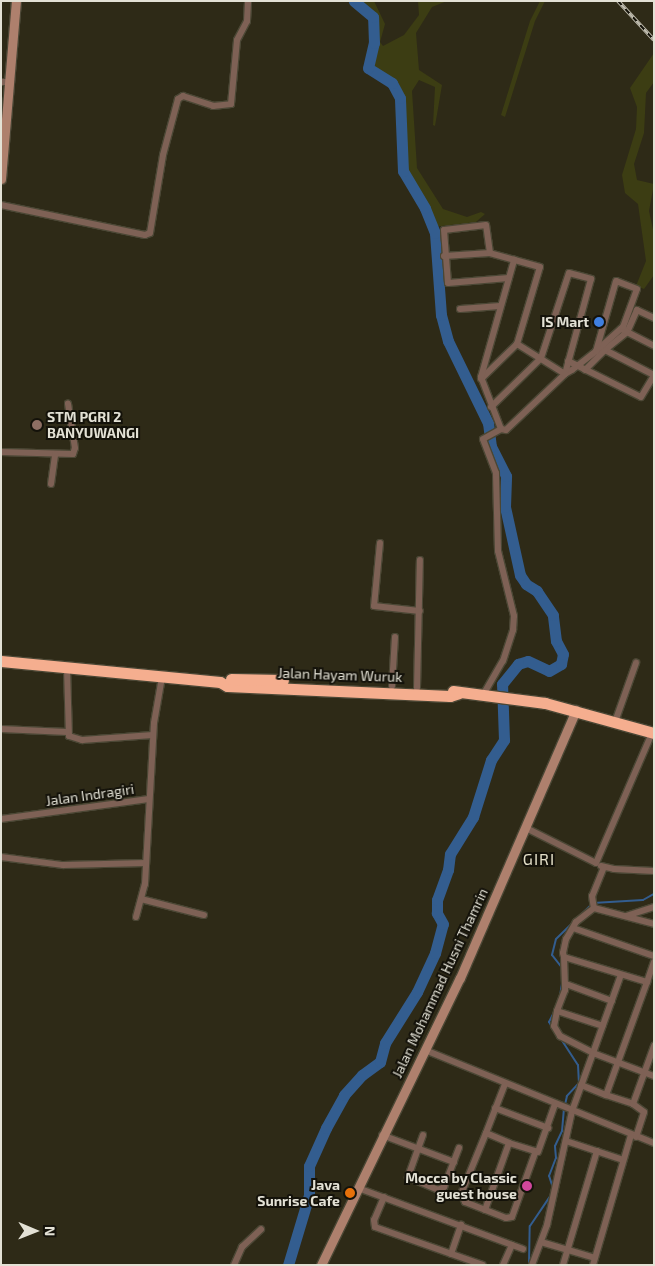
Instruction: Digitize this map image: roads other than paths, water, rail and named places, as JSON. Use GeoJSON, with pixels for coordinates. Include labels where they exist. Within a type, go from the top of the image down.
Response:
{"type":"FeatureCollection","features":[{"type":"Feature","properties":{"kind":"highway","name":"Jalan Hayam Wuruk"},"geometry":{"type":"LineString","coordinates":[[1,661],[67,669],[220,682],[238,686],[450,696],[459,693]]}},
{"type":"Feature","properties":{"kind":"highway","name":"Jalan Hayam Wuruk"},"geometry":{"type":"LineString","coordinates":[[220,682],[253,679],[392,686],[515,698],[576,710],[653,733]]}},
{"type":"Feature","properties":{"kind":"street"},"geometry":{"type":"LineString","coordinates":[[1,179],[5,82],[16,1]]}},
{"type":"Feature","properties":{"kind":"street"},"geometry":{"type":"LineString","coordinates":[[1,205],[148,234],[178,99],[191,97],[213,106],[231,104],[237,40],[247,21],[248,1]]}},
{"type":"Feature","properties":{"kind":"street"},"geometry":{"type":"LineString","coordinates":[[490,253],[486,226],[445,229],[444,256],[448,283],[509,278]]}},
{"type":"Feature","properties":{"kind":"street"},"geometry":{"type":"LineString","coordinates":[[444,256],[490,253],[540,267],[517,344],[481,379]]}},
{"type":"Feature","properties":{"kind":"street"},"geometry":{"type":"LineString","coordinates":[[498,431],[481,379],[514,260]]}},
{"type":"Feature","properties":{"kind":"street"},"geometry":{"type":"LineString","coordinates":[[491,407],[541,358],[569,273],[591,279],[565,374]]}},
{"type":"Feature","properties":{"kind":"street"},"geometry":{"type":"LineString","coordinates":[[486,695],[510,644],[514,616],[498,551],[496,473],[483,439],[498,431],[506,430],[565,374],[578,366],[624,330],[637,289],[616,281],[596,351]]}},
{"type":"Feature","properties":{"kind":"street"},"geometry":{"type":"LineString","coordinates":[[460,309],[500,306]]}},
{"type":"Feature","properties":{"kind":"street"},"geometry":{"type":"LineString","coordinates":[[585,370],[624,330],[637,310],[654,318]]}},
{"type":"Feature","properties":{"kind":"street"},"geometry":{"type":"LineString","coordinates":[[624,330],[654,346]]}},
{"type":"Feature","properties":{"kind":"street"},"geometry":{"type":"LineString","coordinates":[[517,344],[565,374]]}},
{"type":"Feature","properties":{"kind":"street"},"geometry":{"type":"LineString","coordinates":[[568,361],[641,397],[654,375],[605,350]]}},
{"type":"Feature","properties":{"kind":"street"},"geometry":{"type":"LineString","coordinates":[[1,452],[55,454],[74,451],[68,404]]}},
{"type":"Feature","properties":{"kind":"street"},"geometry":{"type":"LineString","coordinates":[[51,484],[55,454]]}},
{"type":"Feature","properties":{"kind":"street"},"geometry":{"type":"LineString","coordinates":[[380,543],[374,606],[420,611]]}},
{"type":"Feature","properties":{"kind":"street"},"geometry":{"type":"LineString","coordinates":[[417,688],[420,560]]}},
{"type":"Feature","properties":{"kind":"street"},"geometry":{"type":"LineString","coordinates":[[392,686],[395,636]]}},
{"type":"Feature","properties":{"kind":"street"},"geometry":{"type":"LineString","coordinates":[[615,722],[636,663]]}},
{"type":"Feature","properties":{"kind":"street"},"geometry":{"type":"LineString","coordinates":[[67,669],[68,734]]}},
{"type":"Feature","properties":{"kind":"street","name":"Jalan Indragiri"},"geometry":{"type":"LineString","coordinates":[[1,819],[149,799],[154,723],[162,676]]}},
{"type":"Feature","properties":{"kind":"street","name":"Jalan Mohammad Husni Thamrin"},"geometry":{"type":"LineString","coordinates":[[321,1265],[382,1135],[425,1050],[526,828],[576,710]]}},
{"type":"Feature","properties":{"kind":"street"},"geometry":{"type":"LineString","coordinates":[[1,728],[68,734],[76,740],[153,735]]}},
{"type":"Feature","properties":{"kind":"street"},"geometry":{"type":"LineString","coordinates":[[596,863],[653,733]]}},
{"type":"Feature","properties":{"kind":"street"},"geometry":{"type":"LineString","coordinates":[[136,917],[141,899],[146,863],[149,799]]}},
{"type":"Feature","properties":{"kind":"street"},"geometry":{"type":"LineString","coordinates":[[526,828],[604,867],[654,871]]}},
{"type":"Feature","properties":{"kind":"street"},"geometry":{"type":"LineString","coordinates":[[1,857],[63,865],[146,863]]}},
{"type":"Feature","properties":{"kind":"street"},"geometry":{"type":"LineString","coordinates":[[604,867],[593,904],[579,918],[563,945],[566,984],[554,1026],[560,1036],[593,1053],[654,1076]]}},
{"type":"Feature","properties":{"kind":"street"},"geometry":{"type":"LineString","coordinates":[[141,899],[204,915]]}},
{"type":"Feature","properties":{"kind":"street"},"geometry":{"type":"LineString","coordinates":[[593,904],[654,924]]}},
{"type":"Feature","properties":{"kind":"street"},"geometry":{"type":"LineString","coordinates":[[625,916],[654,907]]}},
{"type":"Feature","properties":{"kind":"street"},"geometry":{"type":"LineString","coordinates":[[573,928],[654,956]]}},
{"type":"Feature","properties":{"kind":"street"},"geometry":{"type":"LineString","coordinates":[[564,957],[621,975],[650,979]]}},
{"type":"Feature","properties":{"kind":"street"},"geometry":{"type":"LineString","coordinates":[[606,1095],[650,979],[654,962]]}},
{"type":"Feature","properties":{"kind":"street"},"geometry":{"type":"LineString","coordinates":[[532,1265],[541,1242],[566,1141],[571,1111],[621,975]]}},
{"type":"Feature","properties":{"kind":"street"},"geometry":{"type":"LineString","coordinates":[[566,984],[612,1000]]}},
{"type":"Feature","properties":{"kind":"street"},"geometry":{"type":"LineString","coordinates":[[557,1011],[603,1026]]}},
{"type":"Feature","properties":{"kind":"street"},"geometry":{"type":"LineString","coordinates":[[633,1104],[654,1046]]}},
{"type":"Feature","properties":{"kind":"street"},"geometry":{"type":"LineString","coordinates":[[425,1050],[556,1105],[654,1143]]}},
{"type":"Feature","properties":{"kind":"street"},"geometry":{"type":"LineString","coordinates":[[506,1084],[461,1197],[465,1202],[506,1218],[512,1217],[535,1153],[542,1148],[556,1105]]}},
{"type":"Feature","properties":{"kind":"street"},"geometry":{"type":"LineString","coordinates":[[541,1242],[594,1262],[623,1160],[644,1112],[633,1104],[582,1085]]}},
{"type":"Feature","properties":{"kind":"street"},"geometry":{"type":"LineString","coordinates":[[495,1108],[548,1128]]}},
{"type":"Feature","properties":{"kind":"street"},"geometry":{"type":"LineString","coordinates":[[486,1133],[535,1153]]}},
{"type":"Feature","properties":{"kind":"street"},"geometry":{"type":"LineString","coordinates":[[382,1135],[454,1162]]}},
{"type":"Feature","properties":{"kind":"street"},"geometry":{"type":"LineString","coordinates":[[423,1136],[408,1175],[412,1180],[442,1190],[459,1148]]}},
{"type":"Feature","properties":{"kind":"street"},"geometry":{"type":"LineString","coordinates":[[566,1141],[623,1160]]}},
{"type":"Feature","properties":{"kind":"street"},"geometry":{"type":"LineString","coordinates":[[485,1210],[509,1143]]}},
{"type":"Feature","properties":{"kind":"street"},"geometry":{"type":"LineString","coordinates":[[563,1265],[597,1151]]}},
{"type":"Feature","properties":{"kind":"street"},"geometry":{"type":"LineString","coordinates":[[358,1188],[523,1248]]}},
{"type":"Feature","properties":{"kind":"street"},"geometry":{"type":"LineString","coordinates":[[384,1197],[374,1220],[375,1227],[482,1265]]}},
{"type":"Feature","properties":{"kind":"street"},"geometry":{"type":"LineString","coordinates":[[451,1254],[461,1225]]}},
{"type":"Feature","properties":{"kind":"street"},"geometry":{"type":"LineString","coordinates":[[234,1265],[242,1247],[261,1229]]}},
{"type":"Feature","properties":{"kind":"street"},"geometry":{"type":"LineString","coordinates":[[503,1265],[512,1245]]}},
{"type":"Feature","properties":{"kind":"waterway"},"geometry":{"type":"LineString","coordinates":[[288,1265],[309,1195],[309,1166],[326,1128],[344,1095],[362,1075],[380,1062],[385,1043],[417,992],[435,953],[443,924],[437,913],[437,900],[448,870],[450,854],[473,817],[491,760],[504,740],[502,684],[518,664],[528,661],[549,671],[561,664],[563,654],[556,641],[553,615],[537,591],[526,584],[520,575],[505,507],[506,476],[491,447],[488,423],[448,341],[441,315],[435,233],[425,208],[403,171],[400,98],[392,83],[368,68],[374,43],[373,17],[354,1]]}},
{"type":"Feature","properties":{"kind":"waterway"},"geometry":{"type":"LineString","coordinates":[[563,969],[552,955],[556,939],[593,903],[643,900],[654,894]]}},
{"type":"Feature","properties":{"kind":"waterway"},"geometry":{"type":"LineString","coordinates":[[560,996],[562,983]]}},
{"type":"Feature","properties":{"kind":"waterway"},"geometry":{"type":"LineString","coordinates":[[552,1027],[549,1022],[555,1010]]}},
{"type":"Feature","properties":{"kind":"waterway"},"geometry":{"type":"LineString","coordinates":[[561,1039],[578,1065],[579,1083],[567,1096],[565,1105]]}},
{"type":"Feature","properties":{"kind":"waterway"},"geometry":{"type":"LineString","coordinates":[[553,1188],[549,1176],[556,1158],[555,1146],[562,1131],[564,1109]]}},
{"type":"Feature","properties":{"kind":"waterway"},"geometry":{"type":"LineString","coordinates":[[529,1265],[530,1226],[551,1195]]}},
{"type":"Feature","properties":{"kind":"railway"},"geometry":{"type":"LineString","coordinates":[[618,1],[654,40]]}},
{"type":"Feature","properties":{"kind":"place","name":"IS Mart"},"geometry":{"type":"Point","coordinates":[599,322]}},
{"type":"Feature","properties":{"kind":"place","name":"STM PGRI 2 BANYUWANGI"},"geometry":{"type":"Point","coordinates":[37,425]}},
{"type":"Feature","properties":{"kind":"place","name":"Mocca by Classic guest house"},"geometry":{"type":"Point","coordinates":[527,1186]}},
{"type":"Feature","properties":{"kind":"place","name":"Java Sunrise Cafe"},"geometry":{"type":"Point","coordinates":[350,1193]}},
{"type":"Feature","properties":{"kind":"district","name":"GIRI"},"geometry":{"type":"Point","coordinates":[539,859]}}]}
